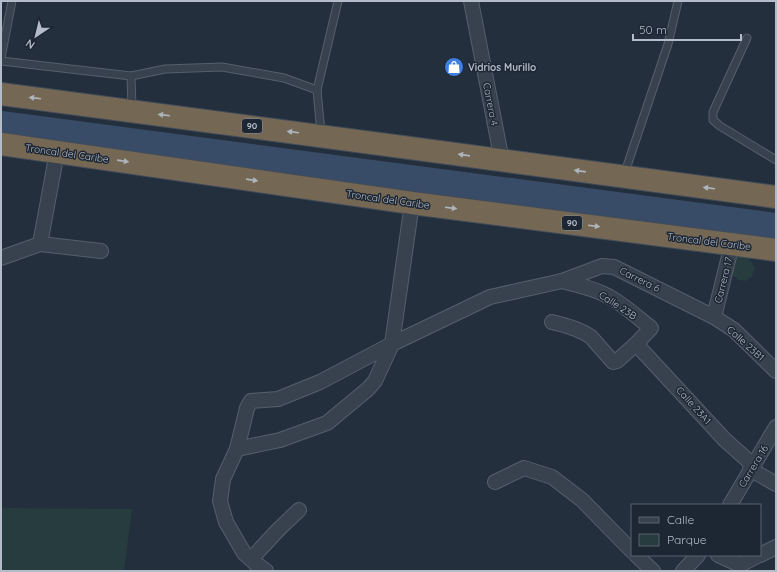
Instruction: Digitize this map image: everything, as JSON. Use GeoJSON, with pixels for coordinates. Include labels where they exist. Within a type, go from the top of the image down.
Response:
{"type":"FeatureCollection","features":[{"type":"Feature","properties":{"kind":"highway","name":"90"},"geometry":{"type":"LineString","coordinates":[[1,94],[321,135],[502,161],[776,197]]}},
{"type":"Feature","properties":{"kind":"highway","name":"Troncal del Caribe"},"geometry":{"type":"LineString","coordinates":[[1,144],[412,203],[776,250]]}},
{"type":"Feature","properties":{"kind":"street","name":"Carrera 4"},"geometry":{"type":"LineString","coordinates":[[471,1],[502,161]]}},
{"type":"Feature","properties":{"kind":"street"},"geometry":{"type":"LineString","coordinates":[[40,244],[57,152]]}},
{"type":"Feature","properties":{"kind":"street"},"geometry":{"type":"LineString","coordinates":[[266,571],[244,553],[226,522],[220,501],[223,479],[237,449],[280,440],[326,423],[376,381],[392,344],[412,203]]}},
{"type":"Feature","properties":{"kind":"street"},"geometry":{"type":"LineString","coordinates":[[1,258],[40,244],[101,251]]}},
{"type":"Feature","properties":{"kind":"street","name":"Carrera 17"},"geometry":{"type":"LineString","coordinates":[[714,317],[732,244]]}},
{"type":"Feature","properties":{"kind":"street","name":"Carrera 6"},"geometry":{"type":"LineString","coordinates":[[237,449],[247,408],[251,401],[278,399],[320,382],[392,344],[490,297],[562,282],[602,266],[614,267],[714,317]]}},
{"type":"Feature","properties":{"kind":"street","name":"Calle 23B"},"geometry":{"type":"LineString","coordinates":[[562,282],[590,289],[607,296],[629,310],[651,328],[636,344]]}},
{"type":"Feature","properties":{"kind":"street","name":"Calle 23B1"},"geometry":{"type":"LineString","coordinates":[[714,317],[734,330],[776,371]]}},
{"type":"Feature","properties":{"kind":"street"},"geometry":{"type":"LineString","coordinates":[[552,322],[565,325],[592,337],[613,362],[617,361],[636,344]]}},
{"type":"Feature","properties":{"kind":"street","name":"Calle 23A1"},"geometry":{"type":"LineString","coordinates":[[636,344],[725,440],[752,467],[776,484]]}},
{"type":"Feature","properties":{"kind":"street","name":"Carrera 16"},"geometry":{"type":"LineString","coordinates":[[731,504],[776,427]]}},
{"type":"Feature","properties":{"kind":"street"},"geometry":{"type":"LineString","coordinates":[[495,482],[524,468],[552,477],[582,500],[631,550]]}},
{"type":"Feature","properties":{"kind":"street"},"geometry":{"type":"LineString","coordinates":[[251,559],[299,510]]}},
{"type":"Feature","properties":{"kind":"street"},"geometry":{"type":"LineString","coordinates":[[761,554],[776,547]]}},
{"type":"Feature","properties":{"kind":"street"},"geometry":{"type":"LineString","coordinates":[[637,556],[653,571]]}},
{"type":"Feature","properties":{"kind":"street"},"geometry":{"type":"LineString","coordinates":[[683,571],[697,556]]}},
{"type":"Feature","properties":{"kind":"street"},"geometry":{"type":"LineString","coordinates":[[720,556],[740,565],[758,556]]}},
{"type":"Feature","properties":{"kind":"lane"},"geometry":{"type":"LineString","coordinates":[[1,58],[12,1]]}},
{"type":"Feature","properties":{"kind":"lane"},"geometry":{"type":"LineString","coordinates":[[321,135],[317,90],[338,1]]}},
{"type":"Feature","properties":{"kind":"lane"},"geometry":{"type":"LineString","coordinates":[[623,177],[668,44],[678,1]]}},
{"type":"Feature","properties":{"kind":"lane"},"geometry":{"type":"LineString","coordinates":[[747,38],[713,112],[713,120],[720,126],[776,160]]}},
{"type":"Feature","properties":{"kind":"lane"},"geometry":{"type":"LineString","coordinates":[[1,61],[131,76],[165,69],[222,67],[284,78],[317,90]]}},
{"type":"Feature","properties":{"kind":"lane"},"geometry":{"type":"LineString","coordinates":[[131,76],[132,111]]}},
{"type":"Feature","properties":{"kind":"green space"},"geometry":{"type":"Polygon","coordinates":[[[733,254],[747,255],[755,268],[752,276],[746,281],[739,280],[731,274],[733,254]]]}},
{"type":"Feature","properties":{"kind":"green space"},"geometry":{"type":"Polygon","coordinates":[[[1,508],[132,509],[124,571],[1,571],[1,508]]]}},
{"type":"Feature","properties":{"kind":"waterway"},"geometry":{"type":"LineString","coordinates":[[1,124],[776,226]]}},
{"type":"Feature","properties":{"kind":"place","name":"Vidrios Murillo"},"geometry":{"type":"Point","coordinates":[454,67]}}]}
